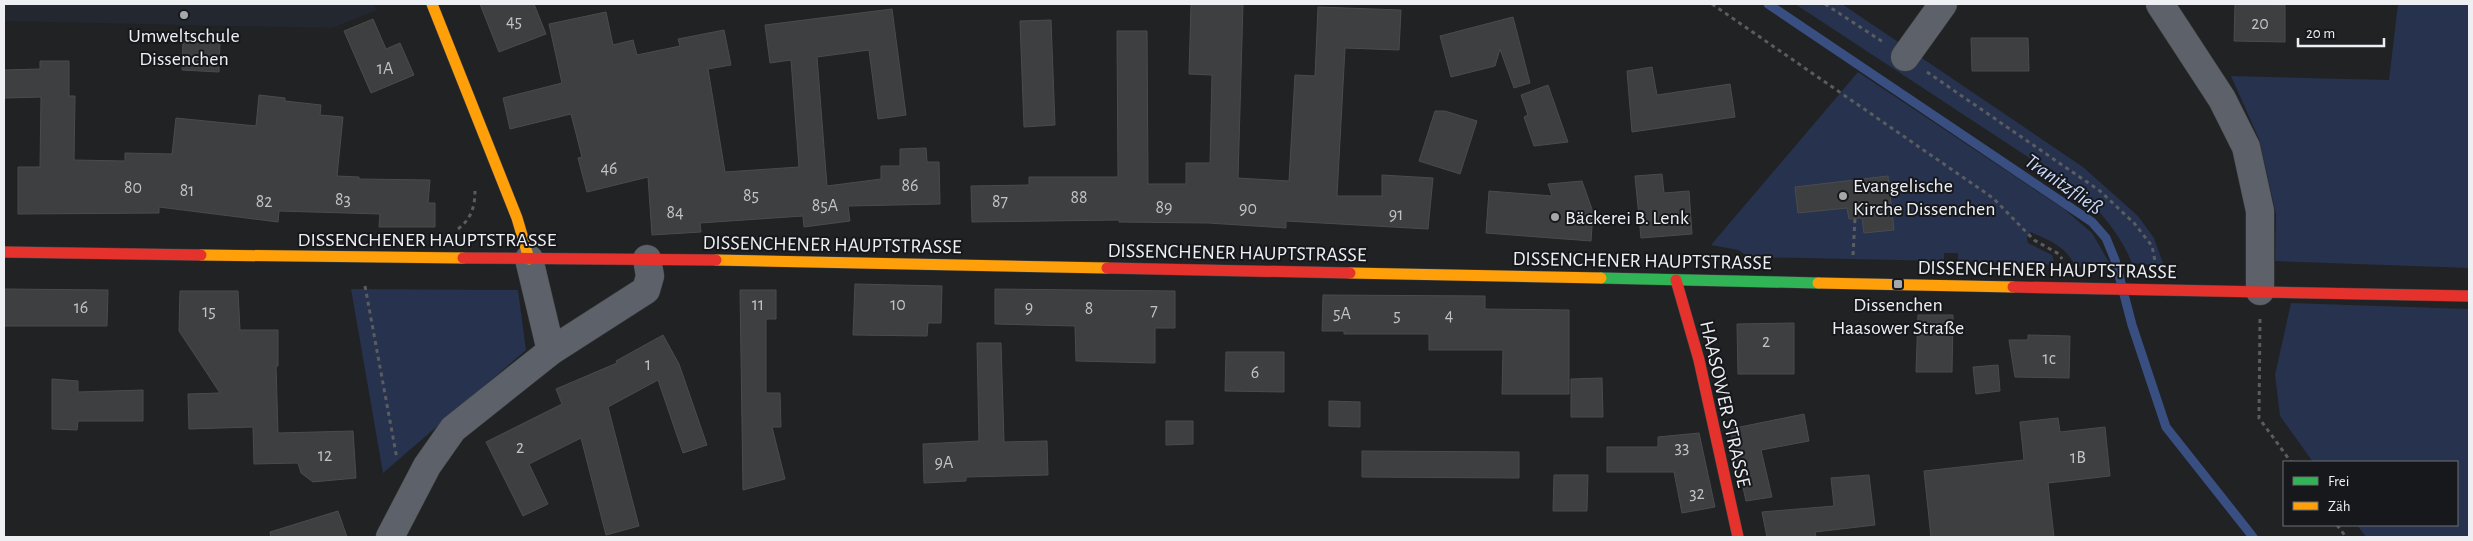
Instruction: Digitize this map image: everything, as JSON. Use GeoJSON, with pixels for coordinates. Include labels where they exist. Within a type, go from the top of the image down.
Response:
{"type":"FeatureCollection","features":[{"type":"Feature","properties":{"kind":"main road"},"geometry":{"type":"LineString","coordinates":[[432,4],[517,218],[529,259]]}},
{"type":"Feature","properties":{"kind":"main road","name":"DISSENCHENER HAUPTSTRASSE"},"geometry":{"type":"LineString","coordinates":[[4,252],[647,259],[2469,296]]}},
{"type":"Feature","properties":{"kind":"main road","name":"HAASOWER STRASSE"},"geometry":{"type":"LineString","coordinates":[[1676,280],[1699,360],[1738,537]]}},
{"type":"Feature","properties":{"kind":"street"},"geometry":{"type":"LineString","coordinates":[[1905,57],[1942,4]]}},
{"type":"Feature","properties":{"kind":"street"},"geometry":{"type":"LineString","coordinates":[[2160,4],[2222,99],[2246,146],[2260,211],[2260,291]]}},
{"type":"Feature","properties":{"kind":"street"},"geometry":{"type":"LineString","coordinates":[[529,259],[551,351]]}},
{"type":"Feature","properties":{"kind":"street"},"geometry":{"type":"LineString","coordinates":[[390,537],[427,466],[453,429],[551,351],[646,290],[650,276],[647,259]]}},
{"type":"Feature","properties":{"kind":"path"},"geometry":{"type":"LineString","coordinates":[[1712,4],[1993,198],[2034,240],[2059,254],[2078,288]]}},
{"type":"Feature","properties":{"kind":"path"},"geometry":{"type":"LineString","coordinates":[[1825,4],[2100,191],[2134,223],[2152,246],[2160,290]]}},
{"type":"Feature","properties":{"kind":"path"},"geometry":{"type":"LineString","coordinates":[[452,233],[464,224],[475,208],[474,183]]}},
{"type":"Feature","properties":{"kind":"path"},"geometry":{"type":"LineString","coordinates":[[1851,284],[1854,218]]}},
{"type":"Feature","properties":{"kind":"path"},"geometry":{"type":"LineString","coordinates":[[363,278],[406,506]]}},
{"type":"Feature","properties":{"kind":"path"},"geometry":{"type":"LineString","coordinates":[[2260,291],[2259,418],[2290,461]]}},
{"type":"Feature","properties":{"kind":"path"},"geometry":{"type":"LineString","coordinates":[[2337,526],[2346,537]]}},
{"type":"Feature","properties":{"kind":"shaded area","name":"Umweltschule Dissenchen"},"geometry":{"type":"Polygon","coordinates":[[[4,4],[374,4],[377,10],[332,28],[4,21],[4,4]]]}},
{"type":"Feature","properties":{"kind":"shaded area"},"geometry":{"type":"Polygon","coordinates":[[[1795,4],[1842,4],[2083,167],[2138,216],[2154,238],[2164,266],[2132,263],[2109,224],[2078,190],[1795,4]]]}},
{"type":"Feature","properties":{"kind":"shaded area"},"geometry":{"type":"Polygon","coordinates":[[[2398,4],[2469,4],[2469,268],[2275,261],[2276,214],[2259,139],[2231,76],[2389,80],[2398,4]]]}},
{"type":"Feature","properties":{"kind":"shaded area"},"geometry":{"type":"Polygon","coordinates":[[[1858,72],[2064,209],[2092,233],[2110,264],[2076,267],[2062,249],[2051,241],[2030,232],[2027,238],[2028,243],[2052,255],[2055,265],[1958,261],[1958,253],[1944,253],[1944,261],[1749,257],[1738,250],[1711,245],[1858,72]]]}},
{"type":"Feature","properties":{"kind":"shaded area"},"geometry":{"type":"Polygon","coordinates":[[[351,289],[518,290],[526,350],[383,473],[351,289]]]}},
{"type":"Feature","properties":{"kind":"shaded area"},"geometry":{"type":"Polygon","coordinates":[[[2291,303],[2469,309],[2469,537],[2366,537],[2358,526],[2458,526],[2458,461],[2312,461],[2280,416],[2275,375],[2291,303]]]}},
{"type":"Feature","properties":{"kind":"building"},"geometry":{"type":"Polygon","coordinates":[[[480,4],[534,4],[546,34],[499,52],[480,4]]]}},
{"type":"Feature","properties":{"kind":"building"},"geometry":{"type":"Polygon","coordinates":[[[1191,4],[1243,4],[1238,178],[1289,181],[1295,75],[1315,76],[1318,7],[1401,10],[1399,50],[1345,48],[1337,196],[1382,196],[1382,175],[1433,178],[1428,229],[1286,221],[1286,228],[1208,223],[1119,222],[1119,220],[972,222],[971,186],[1029,185],[1029,177],[1118,177],[1117,31],[1147,31],[1148,184],[1186,184],[1186,163],[1210,163],[1212,75],[1189,74],[1191,4]]]}},
{"type":"Feature","properties":{"kind":"building"},"geometry":{"type":"Polygon","coordinates":[[[2235,4],[2285,5],[2285,42],[2234,41],[2235,4]]]}},
{"type":"Feature","properties":{"kind":"building"},"geometry":{"type":"Polygon","coordinates":[[[892,9],[906,115],[878,119],[869,50],[817,57],[827,186],[881,179],[881,166],[900,166],[900,149],[926,148],[927,162],[939,162],[940,204],[848,206],[850,221],[804,227],[803,216],[700,223],[701,232],[652,235],[648,177],[587,192],[578,158],[582,157],[571,114],[510,129],[503,98],[562,83],[549,24],[606,12],[613,45],[633,40],[637,55],[680,46],[678,39],[724,30],[731,65],[708,69],[725,172],[799,167],[791,60],[770,63],[765,25],[892,9]]]}},
{"type":"Feature","properties":{"kind":"building"},"geometry":{"type":"Polygon","coordinates":[[[1513,17],[1530,83],[1514,88],[1500,49],[1495,66],[1451,77],[1440,36],[1513,17]]]}},
{"type":"Feature","properties":{"kind":"building"},"geometry":{"type":"Polygon","coordinates":[[[373,19],[386,49],[400,43],[414,75],[371,93],[344,31],[373,19]]]}},
{"type":"Feature","properties":{"kind":"building"},"geometry":{"type":"Polygon","coordinates":[[[1051,20],[1055,125],[1024,127],[1020,21],[1051,20]]]}},
{"type":"Feature","properties":{"kind":"building"},"geometry":{"type":"Polygon","coordinates":[[[1971,38],[2028,38],[2029,71],[1972,71],[1971,38]]]}},
{"type":"Feature","properties":{"kind":"building"},"geometry":{"type":"Polygon","coordinates":[[[183,40],[220,41],[219,72],[182,70],[183,40]]]}},
{"type":"Feature","properties":{"kind":"building"},"geometry":{"type":"Polygon","coordinates":[[[40,61],[69,61],[69,96],[75,96],[74,160],[125,161],[125,153],[172,154],[176,118],[256,126],[259,95],[285,98],[285,101],[321,105],[320,115],[343,117],[337,176],[359,177],[359,179],[430,180],[428,203],[435,203],[435,227],[379,227],[380,214],[279,211],[278,222],[159,207],[159,213],[18,214],[18,167],[40,167],[41,97],[4,98],[4,70],[40,69],[40,61]]]}},
{"type":"Feature","properties":{"kind":"building"},"geometry":{"type":"Polygon","coordinates":[[[1652,67],[1657,95],[1730,84],[1735,117],[1632,132],[1627,71],[1652,67]]]}},
{"type":"Feature","properties":{"kind":"building"},"geometry":{"type":"Polygon","coordinates":[[[1548,85],[1568,142],[1534,146],[1524,117],[1528,115],[1521,95],[1548,85]]]}},
{"type":"Feature","properties":{"kind":"building"},"geometry":{"type":"Polygon","coordinates":[[[1435,111],[1445,111],[1477,121],[1460,174],[1419,161],[1435,111]]]}},
{"type":"Feature","properties":{"kind":"building"},"geometry":{"type":"Polygon","coordinates":[[[1662,174],[1664,193],[1689,191],[1692,234],[1641,238],[1635,176],[1662,174]]]}},
{"type":"Feature","properties":{"kind":"building","name":"Evangelische Kirche Dissenchen"},"geometry":{"type":"Polygon","coordinates":[[[1888,176],[1894,230],[1864,233],[1862,218],[1849,219],[1847,208],[1798,213],[1795,187],[1888,176]]]}},
{"type":"Feature","properties":{"kind":"building","name":"Bäckerei B. Lenk"},"geometry":{"type":"Polygon","coordinates":[[[1582,181],[1593,212],[1591,241],[1486,233],[1489,191],[1552,196],[1548,184],[1582,181]]]}},
{"type":"Feature","properties":{"kind":"building"},"geometry":{"type":"Polygon","coordinates":[[[855,284],[942,286],[941,323],[928,323],[927,336],[853,335],[855,284]]]}},
{"type":"Feature","properties":{"kind":"building"},"geometry":{"type":"Polygon","coordinates":[[[4,289],[108,290],[107,326],[4,326],[4,289]]]}},
{"type":"Feature","properties":{"kind":"building"},"geometry":{"type":"Polygon","coordinates":[[[995,289],[1175,291],[1175,328],[1155,328],[1155,363],[1076,361],[1075,326],[995,324],[995,289]]]}},
{"type":"Feature","properties":{"kind":"building"},"geometry":{"type":"Polygon","coordinates":[[[740,290],[776,290],[776,319],[766,319],[766,393],[780,393],[781,427],[772,427],[785,479],[743,490],[740,290]]]}},
{"type":"Feature","properties":{"kind":"building"},"geometry":{"type":"Polygon","coordinates":[[[180,291],[238,291],[240,330],[278,330],[278,366],[276,366],[278,433],[353,431],[356,478],[313,482],[301,473],[298,463],[254,464],[253,427],[189,429],[188,394],[220,393],[179,331],[180,291]]]}},
{"type":"Feature","properties":{"kind":"building"},"geometry":{"type":"Polygon","coordinates":[[[1323,295],[1485,296],[1485,309],[1569,310],[1569,394],[1502,394],[1503,350],[1429,350],[1429,334],[1344,334],[1344,331],[1322,331],[1323,295]]]}},
{"type":"Feature","properties":{"kind":"building"},"geometry":{"type":"Polygon","coordinates":[[[1918,315],[1953,315],[1952,372],[1916,372],[1918,315]]]}},
{"type":"Feature","properties":{"kind":"building"},"geometry":{"type":"Polygon","coordinates":[[[1794,323],[1794,374],[1738,374],[1737,324],[1794,323]]]}},
{"type":"Feature","properties":{"kind":"building"},"geometry":{"type":"Polygon","coordinates":[[[663,335],[679,364],[707,445],[683,453],[658,380],[608,407],[639,526],[606,535],[581,438],[529,464],[548,504],[523,516],[486,442],[562,404],[556,389],[617,363],[616,361],[663,335]]]}},
{"type":"Feature","properties":{"kind":"building"},"geometry":{"type":"Polygon","coordinates":[[[2028,335],[2070,336],[2069,378],[2015,377],[2009,340],[2028,340],[2028,335]]]}},
{"type":"Feature","properties":{"kind":"building"},"geometry":{"type":"Polygon","coordinates":[[[977,343],[1001,343],[1004,442],[1047,441],[1048,475],[966,477],[966,481],[924,483],[923,444],[979,441],[977,343]]]}},
{"type":"Feature","properties":{"kind":"building"},"geometry":{"type":"Polygon","coordinates":[[[1226,352],[1284,352],[1284,392],[1225,391],[1226,352]]]}},
{"type":"Feature","properties":{"kind":"building"},"geometry":{"type":"Polygon","coordinates":[[[1998,365],[2000,391],[1976,394],[1973,367],[1998,365]]]}},
{"type":"Feature","properties":{"kind":"building"},"geometry":{"type":"Polygon","coordinates":[[[1602,378],[1603,417],[1571,417],[1571,379],[1602,378]]]}},
{"type":"Feature","properties":{"kind":"building"},"geometry":{"type":"Polygon","coordinates":[[[52,379],[78,381],[78,392],[143,390],[143,421],[78,421],[77,430],[52,429],[52,379]]]}},
{"type":"Feature","properties":{"kind":"building"},"geometry":{"type":"Polygon","coordinates":[[[1329,401],[1360,402],[1360,427],[1329,426],[1329,401]]]}},
{"type":"Feature","properties":{"kind":"building"},"geometry":{"type":"Polygon","coordinates":[[[1804,414],[1809,441],[1761,450],[1772,497],[1746,501],[1730,429],[1804,414]]]}},
{"type":"Feature","properties":{"kind":"building"},"geometry":{"type":"Polygon","coordinates":[[[2058,418],[2060,432],[2105,427],[2110,476],[2048,483],[2054,537],[1931,537],[1924,471],[2024,460],[2020,422],[2058,418]]]}},
{"type":"Feature","properties":{"kind":"building"},"geometry":{"type":"Polygon","coordinates":[[[1166,421],[1193,421],[1193,444],[1166,445],[1166,421]]]}},
{"type":"Feature","properties":{"kind":"building"},"geometry":{"type":"Polygon","coordinates":[[[1699,433],[1715,507],[1682,513],[1674,472],[1607,472],[1607,447],[1658,447],[1658,437],[1699,433]]]}},
{"type":"Feature","properties":{"kind":"building"},"geometry":{"type":"Polygon","coordinates":[[[1362,451],[1519,452],[1519,478],[1362,477],[1362,451]]]}},
{"type":"Feature","properties":{"kind":"building"},"geometry":{"type":"Polygon","coordinates":[[[1554,475],[1588,475],[1587,511],[1553,511],[1554,475]]]}},
{"type":"Feature","properties":{"kind":"building"},"geometry":{"type":"Polygon","coordinates":[[[1869,475],[1875,525],[1815,532],[1816,537],[1767,537],[1762,512],[1834,506],[1831,478],[1869,475]]]}},
{"type":"Feature","properties":{"kind":"building"},"geometry":{"type":"Polygon","coordinates":[[[338,511],[347,537],[271,537],[270,532],[338,511]]]}},
{"type":"Feature","properties":{"kind":"waterway","name":"Tranitzfließ"},"geometry":{"type":"LineString","coordinates":[[1768,4],[2092,222],[2106,238],[2115,260],[2132,325],[2166,427],[2253,537]]}},
{"type":"Feature","properties":{"kind":"traffic: fast"},"geometry":{"type":"LineString","coordinates":[[1601,278],[1818,283]]}},
{"type":"Feature","properties":{"kind":"traffic: slow"},"geometry":{"type":"LineString","coordinates":[[432,4],[517,218],[529,259]]}},
{"type":"Feature","properties":{"kind":"traffic: slow"},"geometry":{"type":"LineString","coordinates":[[201,255],[463,258]]}},
{"type":"Feature","properties":{"kind":"traffic: slow"},"geometry":{"type":"LineString","coordinates":[[716,260],[1107,268]]}},
{"type":"Feature","properties":{"kind":"traffic: slow"},"geometry":{"type":"LineString","coordinates":[[1350,273],[1601,278]]}},
{"type":"Feature","properties":{"kind":"traffic: slow"},"geometry":{"type":"LineString","coordinates":[[1818,283],[2013,287]]}},
{"type":"Feature","properties":{"kind":"traffic: jam"},"geometry":{"type":"LineString","coordinates":[[4,252],[201,255]]}},
{"type":"Feature","properties":{"kind":"traffic: jam"},"geometry":{"type":"LineString","coordinates":[[463,258],[716,260]]}},
{"type":"Feature","properties":{"kind":"traffic: jam"},"geometry":{"type":"LineString","coordinates":[[1107,268],[1350,273]]}},
{"type":"Feature","properties":{"kind":"traffic: jam"},"geometry":{"type":"LineString","coordinates":[[1676,280],[1699,360],[1738,537]]}},
{"type":"Feature","properties":{"kind":"traffic: jam"},"geometry":{"type":"LineString","coordinates":[[2013,287],[2469,296]]}},
{"type":"Feature","properties":{"kind":"place","name":"Umweltschule Dissenchen"},"geometry":{"type":"Point","coordinates":[184,15]}},
{"type":"Feature","properties":{"kind":"place","name":"Evangelische Kirche Dissenchen"},"geometry":{"type":"Point","coordinates":[1843,196]}},
{"type":"Feature","properties":{"kind":"place","name":"Bäckerei B. Lenk"},"geometry":{"type":"Point","coordinates":[1555,217]}},
{"type":"Feature","properties":{"kind":"place","name":"Dissenchen Haasower Straße"},"geometry":{"type":"Point","coordinates":[1898,284]}}]}
